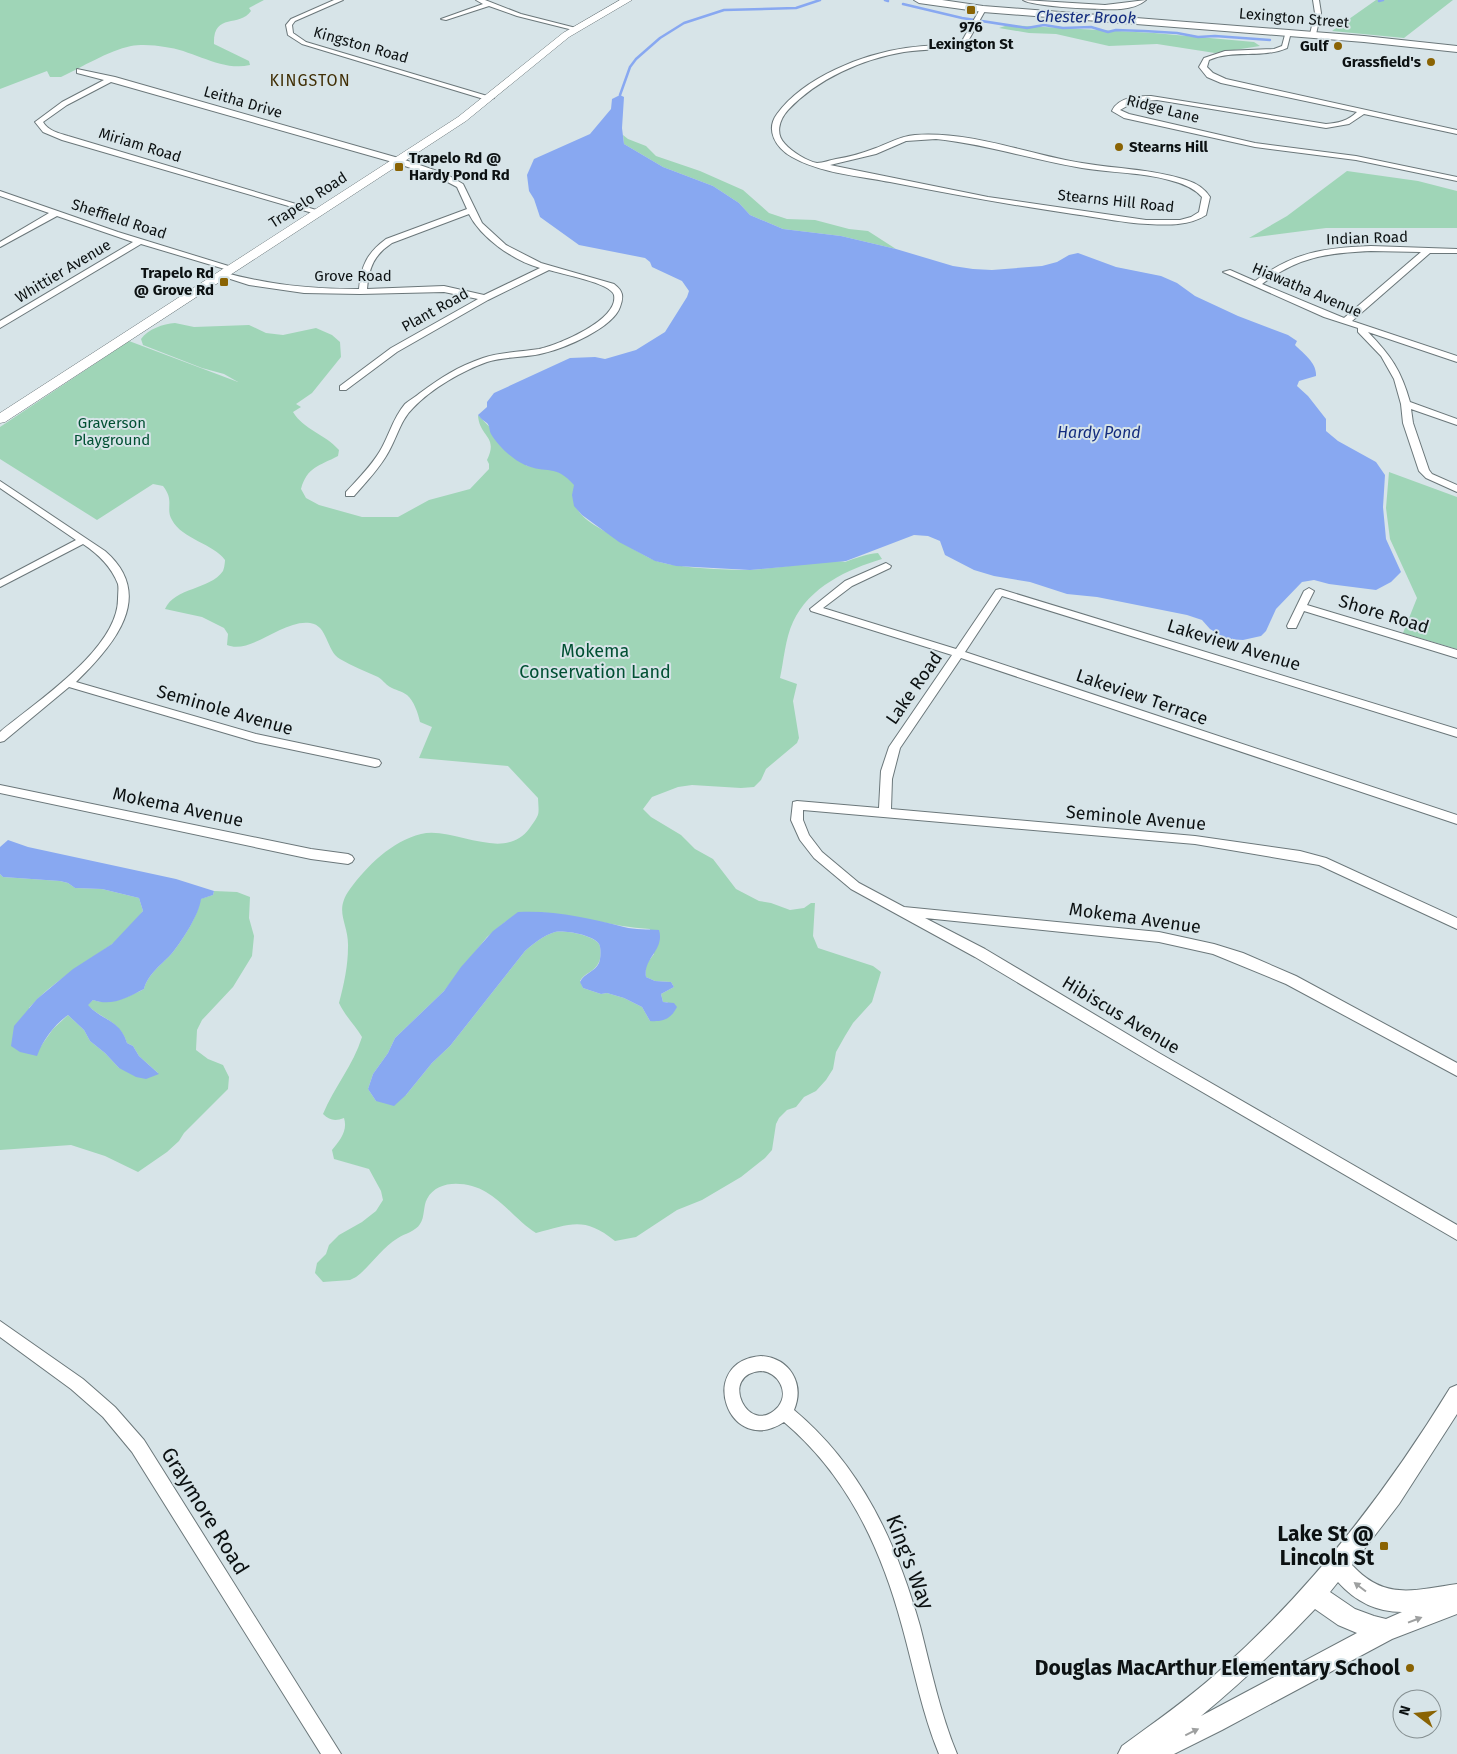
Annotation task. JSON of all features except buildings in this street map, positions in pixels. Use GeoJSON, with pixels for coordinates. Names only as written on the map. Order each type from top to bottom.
{"type":"FeatureCollection","features":[{"type":"Feature","properties":{"kind":"main road","name":"Trapelo Road"},"geometry":{"type":"LineString","coordinates":[[0,419],[462,119],[490,98],[548,48],[577,28],[627,0]]}},
{"type":"Feature","properties":{"kind":"main road","name":"Lexington Street"},"geometry":{"type":"LineString","coordinates":[[919,0],[980,17],[1288,32],[1457,49]]}},
{"type":"Feature","properties":{"kind":"street","name":"Kingston Road"},"geometry":{"type":"LineString","coordinates":[[340,0],[293,20],[289,25],[290,34],[304,43],[490,98]]}},
{"type":"Feature","properties":{"kind":"street"},"geometry":{"type":"LineString","coordinates":[[479,0],[519,15],[577,28]]}},
{"type":"Feature","properties":{"kind":"street"},"geometry":{"type":"LineString","coordinates":[[1026,0],[1116,8],[1135,5],[1143,0]]}},
{"type":"Feature","properties":{"kind":"street"},"geometry":{"type":"LineString","coordinates":[[1313,34],[1318,13],[1316,0]]}},
{"type":"Feature","properties":{"kind":"street"},"geometry":{"type":"LineString","coordinates":[[444,19],[489,4]]}},
{"type":"Feature","properties":{"kind":"street","name":"Stearns Hill Road"},"geometry":{"type":"LineString","coordinates":[[817,165],[868,154],[898,139],[928,136],[997,146],[1084,166],[1180,180],[1202,191],[1206,196],[1203,213],[1194,219],[1164,223],[988,199],[817,165],[803,160],[787,150],[778,141],[774,132],[776,120],[794,101],[822,81],[862,62],[904,50],[955,46],[965,42],[980,17]]}},
{"type":"Feature","properties":{"kind":"street"},"geometry":{"type":"LineString","coordinates":[[1288,32],[1285,46],[1280,50],[1220,53],[1206,59],[1204,68],[1210,75],[1224,81],[1457,132]]}},
{"type":"Feature","properties":{"kind":"street","name":"Leitha Drive"},"geometry":{"type":"LineString","coordinates":[[80,71],[399,161],[451,180],[460,186],[478,224],[503,247],[522,258],[547,268],[611,286],[617,291],[618,298],[614,313],[600,325],[564,344],[542,352],[488,359],[458,371],[409,406],[400,419],[384,452],[350,494]]}},
{"type":"Feature","properties":{"kind":"street","name":"Miriam Road"},"geometry":{"type":"LineString","coordinates":[[112,79],[44,116],[39,122],[41,128],[65,138],[319,212]]}},
{"type":"Feature","properties":{"kind":"street","name":"Ridge Lane"},"geometry":{"type":"LineString","coordinates":[[1362,111],[1353,121],[1336,126],[1303,123],[1214,106],[1152,98],[1130,100],[1117,108],[1116,111],[1127,116],[1239,142],[1356,158],[1457,179]]}},
{"type":"Feature","properties":{"kind":"street","name":"Sheffield Road"},"geometry":{"type":"LineString","coordinates":[[0,193],[227,272]]}},
{"type":"Feature","properties":{"kind":"street"},"geometry":{"type":"LineString","coordinates":[[363,290],[365,266],[369,257],[377,249],[389,241],[472,210]]}},
{"type":"Feature","properties":{"kind":"street"},"geometry":{"type":"LineString","coordinates":[[0,245],[56,213]]}},
{"type":"Feature","properties":{"kind":"street","name":"Whittier Avenue"},"geometry":{"type":"LineString","coordinates":[[0,325],[140,241]]}},
{"type":"Feature","properties":{"kind":"street","name":"Indian Road"},"geometry":{"type":"LineString","coordinates":[[1256,284],[1288,263],[1318,254],[1362,249],[1457,251]]}},
{"type":"Feature","properties":{"kind":"street"},"geometry":{"type":"LineString","coordinates":[[1345,322],[1428,250]]}},
{"type":"Feature","properties":{"kind":"street","name":"Plant Road"},"geometry":{"type":"LineString","coordinates":[[344,388],[394,350],[485,298],[547,268]]}},
{"type":"Feature","properties":{"kind":"street","name":"Grove Road"},"geometry":{"type":"LineString","coordinates":[[227,272],[248,283],[289,290],[444,289],[465,292],[485,298]]}},
{"type":"Feature","properties":{"kind":"street","name":"Hiawatha Avenue"},"geometry":{"type":"LineString","coordinates":[[1227,272],[1357,326],[1379,348],[1394,368],[1406,404],[1408,423],[1421,463],[1429,476],[1457,489]]}},
{"type":"Feature","properties":{"kind":"street"},"geometry":{"type":"LineString","coordinates":[[1357,326],[1453,358],[1457,350]]}},
{"type":"Feature","properties":{"kind":"street"},"geometry":{"type":"LineString","coordinates":[[1406,404],[1457,422]]}},
{"type":"Feature","properties":{"kind":"street"},"geometry":{"type":"LineString","coordinates":[[0,484],[83,540],[109,560],[122,580],[125,597],[120,622],[99,652],[67,683],[0,738]]}},
{"type":"Feature","properties":{"kind":"street"},"geometry":{"type":"LineString","coordinates":[[0,584],[83,540]]}},
{"type":"Feature","properties":{"kind":"street","name":"Lakeview Terrace"},"geometry":{"type":"LineString","coordinates":[[886,566],[851,581],[815,609],[895,632],[1457,820]]}},
{"type":"Feature","properties":{"kind":"street"},"geometry":{"type":"LineString","coordinates":[[1292,626],[1309,591]]}},
{"type":"Feature","properties":{"kind":"street","name":"Lake Road"},"geometry":{"type":"LineString","coordinates":[[884,813],[885,778],[888,762],[895,747],[1000,592]]}},
{"type":"Feature","properties":{"kind":"street","name":"Lakeview Avenue"},"geometry":{"type":"LineString","coordinates":[[1000,592],[1085,619],[1191,649],[1457,733]]}},
{"type":"Feature","properties":{"kind":"street","name":"Shore Road"},"geometry":{"type":"LineString","coordinates":[[1302,607],[1457,654]]}},
{"type":"Feature","properties":{"kind":"street","name":"Seminole Avenue"},"geometry":{"type":"LineString","coordinates":[[67,683],[256,738],[375,764]]}},
{"type":"Feature","properties":{"kind":"street","name":"Mokema Avenue"},"geometry":{"type":"LineString","coordinates":[[0,790],[311,854],[348,859]]}},
{"type":"Feature","properties":{"kind":"street","name":"Seminole Avenue"},"geometry":{"type":"LineString","coordinates":[[797,805],[1195,840],[1300,856],[1322,861],[1457,924]]}},
{"type":"Feature","properties":{"kind":"street","name":"Hibiscus Avenue"},"geometry":{"type":"LineString","coordinates":[[797,805],[797,820],[804,838],[818,856],[855,886],[997,963],[1187,1077],[1457,1233]]}},
{"type":"Feature","properties":{"kind":"street","name":"Mokema Avenue"},"geometry":{"type":"LineString","coordinates":[[899,911],[1159,937],[1214,949],[1238,957],[1291,980],[1457,1070]]}},
{"type":"Feature","properties":{"kind":"street","name":"Graymore Road"},"geometry":{"type":"LineString","coordinates":[[0,1328],[77,1384],[109,1412],[138,1446],[332,1754]]}},
{"type":"Feature","properties":{"kind":"street"},"geometry":{"type":"LineString","coordinates":[[1130,1754],[1158,1735],[1228,1679],[1314,1594],[1378,1513],[1416,1459],[1457,1395]]}},
{"type":"Feature","properties":{"kind":"street","name":"King's Way"},"geometry":{"type":"LineString","coordinates":[[784,1412],[820,1442],[843,1473],[884,1544],[910,1624],[930,1702],[948,1754]]}},
{"type":"Feature","properties":{"kind":"street"},"geometry":{"type":"LineString","coordinates":[[1337,1565],[1359,1588],[1376,1598],[1397,1603],[1457,1595]]}},
{"type":"Feature","properties":{"kind":"street"},"geometry":{"type":"LineString","coordinates":[[1314,1594],[1350,1621],[1386,1630]]}},
{"type":"Feature","properties":{"kind":"street"},"geometry":{"type":"LineString","coordinates":[[1148,1754],[1254,1701],[1386,1630],[1457,1603]]}},
{"type":"Feature","properties":{"kind":"green space"},"geometry":{"type":"Polygon","coordinates":[[[0,0],[264,0],[249,8],[251,11],[246,16],[222,24],[215,34],[214,44],[249,61],[250,65],[229,66],[176,49],[152,45],[135,45],[104,55],[61,77],[50,77],[47,71],[0,89],[0,0]]]}},
{"type":"Feature","properties":{"kind":"green space"},"geometry":{"type":"Polygon","coordinates":[[[1376,0],[1453,0],[1404,38],[1332,31],[1376,0]]]}},
{"type":"Feature","properties":{"kind":"green space"},"geometry":{"type":"Polygon","coordinates":[[[1008,25],[1154,33],[1254,42],[1260,46],[1215,53],[1157,44],[1109,46],[1056,34],[1029,33],[999,28],[1008,25]]]}},
{"type":"Feature","properties":{"kind":"green space"},"geometry":{"type":"Polygon","coordinates":[[[623,135],[646,146],[656,156],[700,171],[743,190],[769,213],[787,219],[815,220],[849,229],[868,231],[896,249],[841,236],[783,229],[750,215],[739,203],[713,186],[663,167],[624,144],[623,135]]]}},
{"type":"Feature","properties":{"kind":"green space"},"geometry":{"type":"Polygon","coordinates":[[[1347,171],[1418,181],[1457,191],[1457,228],[1326,228],[1249,238],[1287,216],[1347,171]]]}},
{"type":"Feature","properties":{"kind":"green space"},"geometry":{"type":"Polygon","coordinates":[[[175,323],[194,327],[249,325],[266,333],[283,335],[316,328],[332,335],[340,342],[341,357],[312,393],[296,404],[301,407],[293,412],[309,428],[339,450],[338,456],[310,472],[301,489],[306,498],[319,505],[362,517],[398,517],[429,500],[470,489],[489,469],[487,460],[491,446],[490,441],[479,422],[478,415],[527,466],[552,469],[567,476],[575,485],[574,494],[577,508],[586,519],[636,551],[662,563],[686,567],[749,570],[845,562],[878,553],[882,559],[843,574],[819,589],[800,610],[793,622],[786,642],[780,678],[797,684],[793,701],[799,738],[797,743],[766,769],[761,780],[754,787],[692,785],[678,787],[652,797],[643,809],[651,817],[681,835],[695,849],[713,859],[736,889],[759,901],[790,910],[804,908],[811,903],[815,903],[813,936],[818,948],[873,966],[881,972],[872,1002],[853,1023],[845,1036],[836,1052],[833,1069],[826,1080],[816,1091],[804,1097],[796,1107],[787,1110],[779,1118],[776,1124],[772,1150],[741,1177],[702,1200],[677,1210],[636,1237],[615,1241],[594,1228],[577,1224],[536,1233],[486,1192],[463,1184],[446,1185],[432,1192],[427,1199],[422,1221],[418,1226],[392,1242],[356,1277],[350,1280],[323,1282],[315,1273],[317,1263],[326,1254],[329,1245],[339,1235],[362,1222],[376,1211],[383,1200],[381,1191],[369,1169],[334,1159],[332,1150],[344,1131],[344,1118],[333,1120],[323,1114],[354,1057],[362,1037],[339,1003],[348,954],[348,939],[342,911],[345,897],[372,863],[390,848],[410,837],[434,833],[492,843],[506,843],[518,839],[529,829],[537,817],[538,798],[508,766],[419,758],[432,727],[420,722],[412,700],[403,692],[390,687],[378,677],[340,659],[335,655],[324,633],[316,625],[300,623],[289,626],[257,641],[236,647],[227,645],[228,634],[224,628],[202,617],[165,609],[176,596],[210,582],[217,577],[223,571],[225,560],[220,554],[190,537],[177,527],[170,516],[167,491],[163,486],[153,484],[97,520],[0,459],[0,427],[129,341],[238,382],[224,374],[202,368],[143,345],[141,339],[148,332],[161,326],[175,323]],[[532,912],[505,922],[487,937],[444,991],[395,1038],[388,1053],[373,1074],[368,1089],[376,1101],[406,1095],[432,1063],[450,1046],[525,951],[551,933],[578,934],[591,938],[599,944],[600,960],[595,968],[580,981],[583,988],[601,994],[607,993],[624,998],[642,1007],[650,1021],[668,1002],[663,1002],[661,994],[674,987],[671,982],[655,981],[646,977],[645,966],[654,954],[650,929],[532,912]]]}},
{"type":"Feature","properties":{"kind":"green space"},"geometry":{"type":"Polygon","coordinates":[[[1389,472],[1457,497],[1457,649],[1403,633],[1417,598],[1390,539],[1386,508],[1389,472]]]}},
{"type":"Feature","properties":{"kind":"green space"},"geometry":{"type":"Polygon","coordinates":[[[0,874],[3,877],[60,881],[68,883],[75,888],[102,889],[139,898],[143,911],[120,937],[58,982],[29,1008],[41,1046],[53,1029],[68,1015],[84,1030],[90,1041],[119,1068],[158,1073],[139,1056],[133,1046],[127,1043],[115,1025],[87,1005],[93,1000],[99,1002],[113,1001],[133,995],[144,989],[152,973],[173,952],[186,934],[197,912],[200,899],[213,895],[214,891],[237,892],[250,897],[249,918],[254,936],[252,956],[233,987],[202,1020],[197,1030],[196,1050],[208,1059],[223,1065],[229,1077],[228,1089],[184,1133],[179,1141],[167,1152],[138,1172],[105,1156],[71,1145],[0,1150],[0,874]]]}},
{"type":"Feature","properties":{"kind":"water","name":"Hardy Pond"},"geometry":{"type":"Polygon","coordinates":[[[620,95],[624,97],[622,128],[624,144],[663,167],[713,186],[739,203],[750,215],[783,229],[841,236],[896,249],[953,266],[973,269],[992,270],[1042,266],[1078,253],[1116,267],[1161,276],[1177,283],[1195,296],[1238,316],[1288,335],[1297,341],[1295,345],[1309,359],[1316,371],[1316,376],[1299,381],[1297,386],[1308,396],[1326,419],[1326,431],[1338,441],[1376,462],[1385,475],[1383,507],[1386,539],[1401,572],[1391,582],[1376,590],[1329,584],[1314,580],[1302,582],[1276,609],[1266,631],[1261,636],[1243,640],[1227,639],[1210,629],[1202,620],[1187,615],[1097,597],[1067,594],[1030,582],[994,576],[974,570],[945,555],[940,541],[928,536],[914,535],[846,561],[750,570],[676,566],[655,561],[619,542],[582,515],[574,506],[572,495],[574,485],[568,478],[556,472],[532,468],[515,459],[497,443],[491,434],[488,424],[478,415],[487,407],[487,402],[494,393],[570,358],[595,357],[605,359],[636,350],[665,332],[687,297],[689,291],[682,281],[652,267],[645,258],[579,245],[540,217],[529,191],[527,175],[534,159],[590,134],[611,109],[612,99],[620,95]]]}},
{"type":"Feature","properties":{"kind":"water"},"geometry":{"type":"Polygon","coordinates":[[[8,840],[28,847],[176,879],[214,891],[213,895],[201,899],[186,934],[173,952],[152,973],[144,989],[113,1002],[93,1000],[88,1005],[120,1029],[127,1043],[133,1046],[139,1056],[159,1074],[146,1079],[136,1077],[119,1068],[90,1041],[84,1030],[68,1015],[50,1033],[42,1044],[37,1056],[20,1052],[11,1046],[14,1026],[37,999],[73,969],[112,944],[143,911],[139,898],[102,889],[75,888],[68,883],[60,881],[3,877],[0,874],[0,847],[8,840]]]}},
{"type":"Feature","properties":{"kind":"water"},"geometry":{"type":"Polygon","coordinates":[[[518,912],[559,913],[628,928],[659,930],[659,943],[648,964],[646,977],[655,981],[671,982],[674,987],[661,994],[663,1002],[674,1003],[677,1007],[675,1011],[666,1019],[650,1021],[642,1007],[624,998],[607,993],[601,994],[583,988],[580,982],[599,963],[599,944],[591,938],[578,934],[565,932],[551,933],[525,951],[450,1046],[432,1063],[406,1095],[394,1106],[376,1101],[368,1089],[373,1074],[388,1053],[395,1038],[444,991],[461,967],[493,931],[518,912]]]}},
{"type":"Feature","properties":{"kind":"waterway","name":"Chester Brook"},"geometry":{"type":"LineString","coordinates":[[620,95],[630,67],[636,59],[660,38],[684,23],[724,10],[796,8],[820,0]]}},
{"type":"Feature","properties":{"kind":"waterway"},"geometry":{"type":"LineString","coordinates":[[1379,1],[1383,0]]}},
{"type":"Feature","properties":{"kind":"waterway","name":"Chester Brook"},"geometry":{"type":"LineString","coordinates":[[903,4],[962,18],[1027,28],[1044,25],[1063,28],[1091,27],[1108,32],[1116,30],[1144,31],[1177,33],[1198,37],[1215,36],[1270,40]]}},
{"type":"Feature","properties":{"kind":"place","name":"976 Lexington St"},"geometry":{"type":"Point","coordinates":[971,10]}},
{"type":"Feature","properties":{"kind":"place","name":"Gulf"},"geometry":{"type":"Point","coordinates":[1338,46]}},
{"type":"Feature","properties":{"kind":"place","name":"Grassfield's"},"geometry":{"type":"Point","coordinates":[1431,62]}},
{"type":"Feature","properties":{"kind":"place","name":"Stearns Hill"},"geometry":{"type":"Point","coordinates":[1119,147]}},
{"type":"Feature","properties":{"kind":"place","name":"Trapelo Rd @ Hardy Pond Rd"},"geometry":{"type":"Point","coordinates":[399,167]}},
{"type":"Feature","properties":{"kind":"place","name":"Trapelo Rd @ Grove Rd"},"geometry":{"type":"Point","coordinates":[224,282]}},
{"type":"Feature","properties":{"kind":"place","name":"Lake St @ Lincoln St"},"geometry":{"type":"Point","coordinates":[1384,1546]}},
{"type":"Feature","properties":{"kind":"place","name":"Douglas MacArthur Elementary School"},"geometry":{"type":"Point","coordinates":[1410,1668]}},
{"type":"Feature","properties":{"kind":"district","name":"KINGSTON"},"geometry":{"type":"Point","coordinates":[310,80]}},
{"type":"Feature","properties":{"kind":"park label","name":"Graverson Playground"},"geometry":{"type":"Point","coordinates":[112,432]}},
{"type":"Feature","properties":{"kind":"park label","name":"Mokema Conservation Land"},"geometry":{"type":"Point","coordinates":[595,661]}}]}
